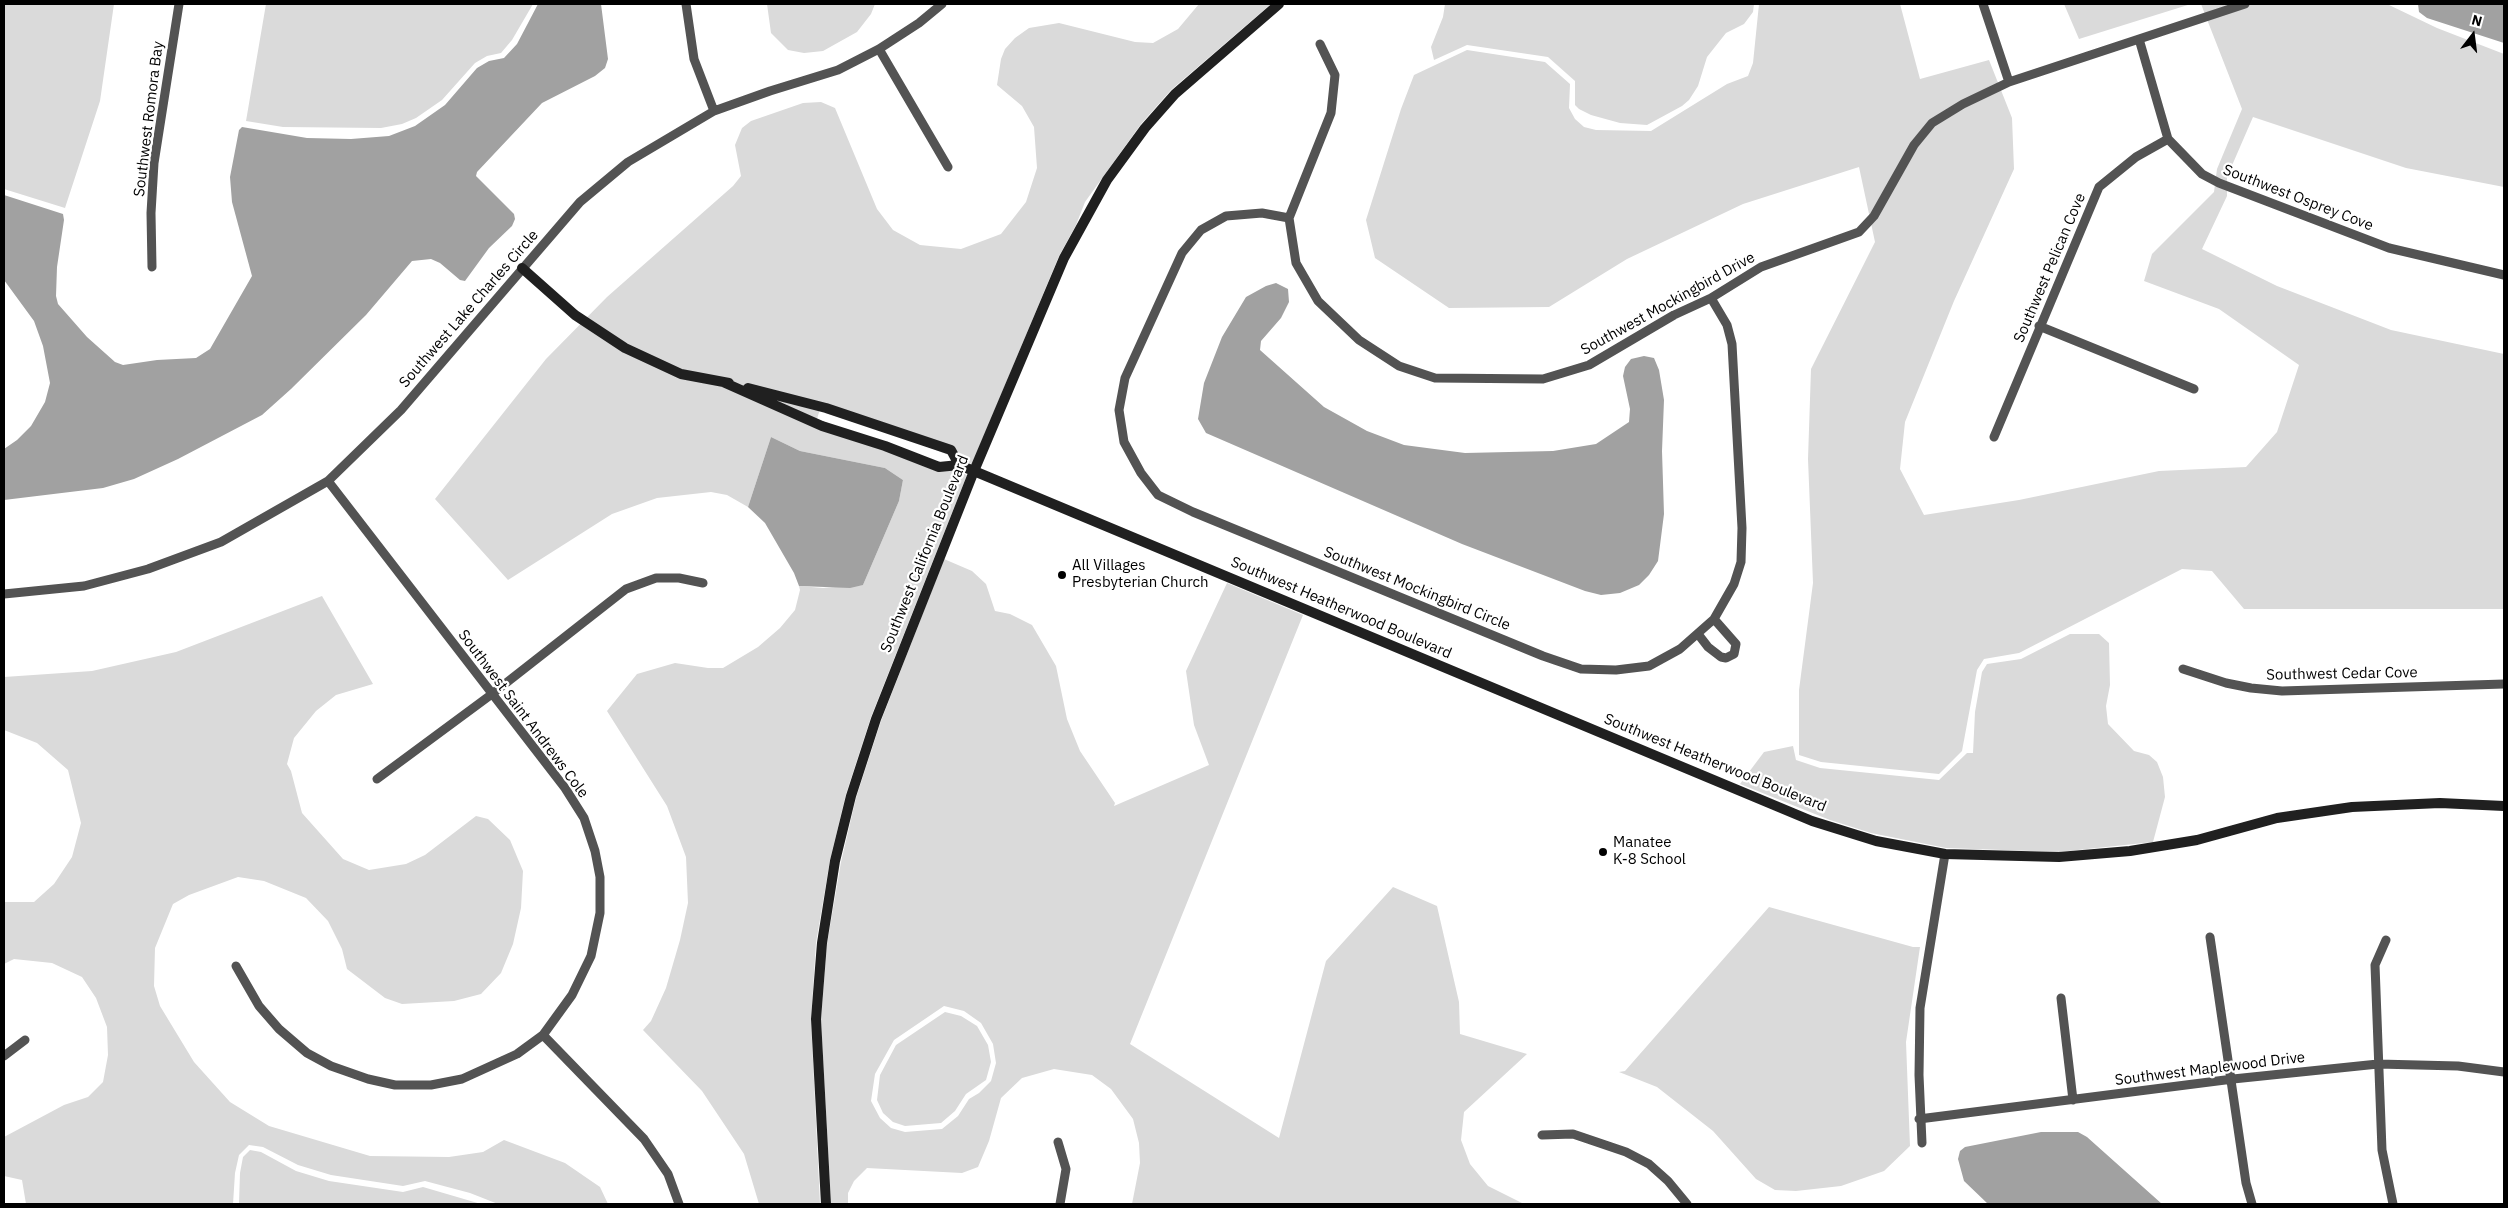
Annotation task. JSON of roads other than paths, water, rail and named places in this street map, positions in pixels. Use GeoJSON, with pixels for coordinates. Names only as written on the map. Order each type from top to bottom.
{"type":"FeatureCollection","features":[{"type":"Feature","properties":{"kind":"street","name":"Southwest Romora Bay"},"geometry":{"type":"LineString","coordinates":[[152,267],[151,213],[154,163],[179,4]]}},
{"type":"Feature","properties":{"kind":"street"},"geometry":{"type":"LineString","coordinates":[[686,4],[694,59],[714,112]]}},
{"type":"Feature","properties":{"kind":"street","name":"Southwest Lake Charles Circle"},"geometry":{"type":"LineString","coordinates":[[4,594],[84,586],[148,569],[221,542],[328,481],[401,410],[580,202],[628,162],[682,128],[714,112],[770,90],[838,70],[879,49],[919,23],[942,4]]}},
{"type":"Feature","properties":{"kind":"street","name":"Southwest California Boulevard"},"geometry":{"type":"LineString","coordinates":[[826,1204],[816,1019],[822,943],[836,861],[851,796],[876,719],[974,471],[1064,258],[1107,180],[1145,128],[1175,94],[1279,4]]}},
{"type":"Feature","properties":{"kind":"street"},"geometry":{"type":"LineString","coordinates":[[1983,4],[2009,82]]}},
{"type":"Feature","properties":{"kind":"street","name":"Southwest Mockingbird Drive"},"geometry":{"type":"LineString","coordinates":[[1320,44],[1335,75],[1330,112],[1289,218],[1296,263],[1318,301],[1360,340],[1398,366],[1435,378],[1543,379],[1589,365],[1674,315],[1711,298],[1761,267],[1859,232],[1874,216],[1914,145],[1932,124],[1963,104],[2009,82],[2245,4]]}},
{"type":"Feature","properties":{"kind":"street","name":"Southwest Osprey Cove"},"geometry":{"type":"LineString","coordinates":[[2139,39],[2168,140],[2202,174],[2218,184],[2389,248],[2504,275]]}},
{"type":"Feature","properties":{"kind":"street"},"geometry":{"type":"LineString","coordinates":[[879,49],[948,167]]}},
{"type":"Feature","properties":{"kind":"street","name":"Southwest Pelican Cove"},"geometry":{"type":"LineString","coordinates":[[1994,437],[2039,326],[2100,186],[2136,157],[2168,140]]}},
{"type":"Feature","properties":{"kind":"street","name":"Southwest Mockingbird Circle"},"geometry":{"type":"LineString","coordinates":[[1289,218],[1262,213],[1226,216],[1201,230],[1182,253],[1125,378],[1119,410],[1124,442],[1141,473],[1158,495],[1193,512],[1543,656],[1581,669],[1616,670],[1649,666],[1680,649],[1714,619],[1734,584],[1741,562],[1742,528],[1732,344],[1727,325],[1711,298]]}},
{"type":"Feature","properties":{"kind":"street","name":"Southwest Heatherwood Boulevard"},"geometry":{"type":"LineString","coordinates":[[522,268],[575,316],[625,348],[681,374],[723,382],[843,413],[951,450],[959,465]]}},
{"type":"Feature","properties":{"kind":"street"},"geometry":{"type":"LineString","coordinates":[[2039,326],[2194,389]]}},
{"type":"Feature","properties":{"kind":"street","name":"Southwest Heatherwood Boulevard"},"geometry":{"type":"LineString","coordinates":[[723,382],[822,426],[939,466],[959,465],[1812,821],[1876,841],[1944,854],[2068,857],[2130,851],[2197,840],[2277,818],[2352,807],[2440,803],[2504,806]]}},
{"type":"Feature","properties":{"kind":"street"},"geometry":{"type":"LineString","coordinates":[[838,431],[843,413]]}},
{"type":"Feature","properties":{"kind":"street","name":"Southwest Saint Andrews Cole"},"geometry":{"type":"LineString","coordinates":[[236,966],[259,1006],[279,1029],[307,1052],[331,1066],[368,1080],[395,1084],[431,1085],[462,1079],[517,1054],[543,1035],[572,995],[591,956],[600,912],[600,877],[595,851],[584,818],[565,788],[328,481]]}},
{"type":"Feature","properties":{"kind":"street"},"geometry":{"type":"LineString","coordinates":[[377,778],[492,694],[636,584],[666,578],[703,583]]}},
{"type":"Feature","properties":{"kind":"street"},"geometry":{"type":"LineString","coordinates":[[1698,634],[1708,647],[1721,657],[1726,658],[1734,654],[1736,644],[1714,619]]}},
{"type":"Feature","properties":{"kind":"street","name":"Southwest Cedar Cove"},"geometry":{"type":"LineString","coordinates":[[2184,670],[2226,683],[2282,691],[2504,684]]}},
{"type":"Feature","properties":{"kind":"street"},"geometry":{"type":"LineString","coordinates":[[1922,1143],[1919,1119],[1920,1008],[1944,854]]}},
{"type":"Feature","properties":{"kind":"street"},"geometry":{"type":"LineString","coordinates":[[2210,937],[2233,1079],[2246,1183],[2252,1204]]}},
{"type":"Feature","properties":{"kind":"street"},"geometry":{"type":"LineString","coordinates":[[2386,940],[2375,965],[2382,1150],[2393,1204]]}},
{"type":"Feature","properties":{"kind":"street"},"geometry":{"type":"LineString","coordinates":[[2060,998],[2073,1100]]}},
{"type":"Feature","properties":{"kind":"street"},"geometry":{"type":"LineString","coordinates":[[543,1035],[644,1139],[668,1174],[679,1204]]}},
{"type":"Feature","properties":{"kind":"street"},"geometry":{"type":"LineString","coordinates":[[4,1056],[25,1040]]}},
{"type":"Feature","properties":{"kind":"street","name":"Southwest Maplewood Drive"},"geometry":{"type":"LineString","coordinates":[[1919,1119],[2233,1079],[2378,1064],[2458,1066],[2504,1072]]}},
{"type":"Feature","properties":{"kind":"street"},"geometry":{"type":"LineString","coordinates":[[1542,1135],[1572,1134],[1626,1152],[1649,1164],[1662,1175],[1687,1204]]}},
{"type":"Feature","properties":{"kind":"street"},"geometry":{"type":"LineString","coordinates":[[1058,1142],[1066,1169],[1060,1204]]}},
{"type":"Feature","properties":{"kind":"place","name":"All Villages Presbyterian Church"},"geometry":{"type":"Point","coordinates":[1062,575]}},
{"type":"Feature","properties":{"kind":"place","name":"Manatee K-8 School"},"geometry":{"type":"Point","coordinates":[1603,852]}}]}
